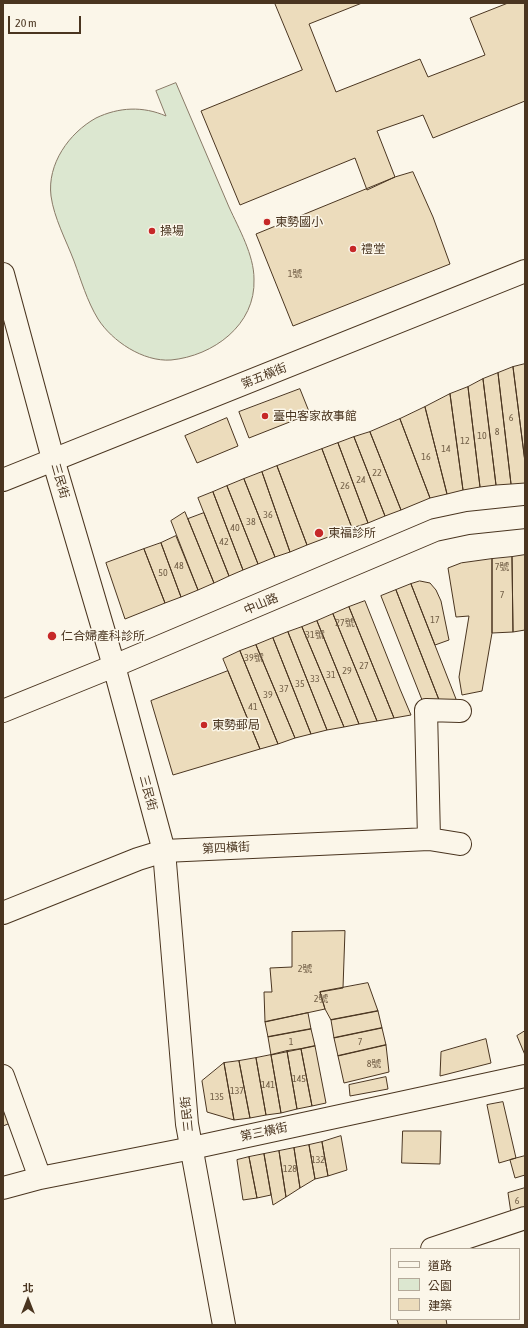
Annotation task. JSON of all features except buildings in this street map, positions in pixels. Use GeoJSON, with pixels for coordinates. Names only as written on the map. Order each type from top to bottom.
{"type":"FeatureCollection","features":[{"type":"Feature","properties":{"kind":"street","name":"第五橫街"},"geometry":{"type":"LineString","coordinates":[[3,480],[525,271]]}},
{"type":"Feature","properties":{"kind":"street","name":"三民街"},"geometry":{"type":"LineString","coordinates":[[3,274],[53,459],[114,666],[164,851],[187,1124],[224,1325]]}},
{"type":"Feature","properties":{"kind":"street","name":"中山路"},"geometry":{"type":"LineString","coordinates":[[3,711],[114,666],[435,530],[468,523],[525,517]]}},
{"type":"Feature","properties":{"kind":"street"},"geometry":{"type":"LineString","coordinates":[[429,839],[426,710],[460,711]]}},
{"type":"Feature","properties":{"kind":"street","name":"第四橫街"},"geometry":{"type":"LineString","coordinates":[[3,913],[138,859],[164,851],[429,839],[460,844]]}},
{"type":"Feature","properties":{"kind":"street"},"geometry":{"type":"LineString","coordinates":[[3,1076],[40,1178]]}},
{"type":"Feature","properties":{"kind":"street","name":"第三橫街"},"geometry":{"type":"LineString","coordinates":[[3,1188],[40,1178],[192,1148],[525,1076]]}},
{"type":"Feature","properties":{"kind":"street"},"geometry":{"type":"LineString","coordinates":[[435,1248],[525,1218]]}},
{"type":"Feature","properties":{"kind":"green space"},"geometry":{"type":"Polygon","coordinates":[[[176,83],[222,192],[249,251],[254,279],[253,296],[248,310],[240,324],[229,335],[216,345],[202,352],[187,357],[171,360],[160,360],[139,354],[129,348],[111,335],[98,319],[87,298],[74,261],[57,221],[51,196],[51,184],[56,161],[69,141],[86,124],[105,114],[131,109],[140,109],[166,116],[156,91],[176,83]]]}},
{"type":"Feature","properties":{"kind":"place","name":"東勢國小"},"geometry":{"type":"Point","coordinates":[267,222]}},
{"type":"Feature","properties":{"kind":"place","name":"操場"},"geometry":{"type":"Point","coordinates":[152,231]}},
{"type":"Feature","properties":{"kind":"place","name":"禮堂"},"geometry":{"type":"Point","coordinates":[353,249]}},
{"type":"Feature","properties":{"kind":"place","name":"臺中客家故事館"},"geometry":{"type":"Point","coordinates":[265,416]}},
{"type":"Feature","properties":{"kind":"place","name":"東福診所"},"geometry":{"type":"Point","coordinates":[319,533]}},
{"type":"Feature","properties":{"kind":"place","name":"仁合婦產科診所"},"geometry":{"type":"Point","coordinates":[52,636]}},
{"type":"Feature","properties":{"kind":"place","name":"東勢郵局"},"geometry":{"type":"Point","coordinates":[204,725]}}]}
